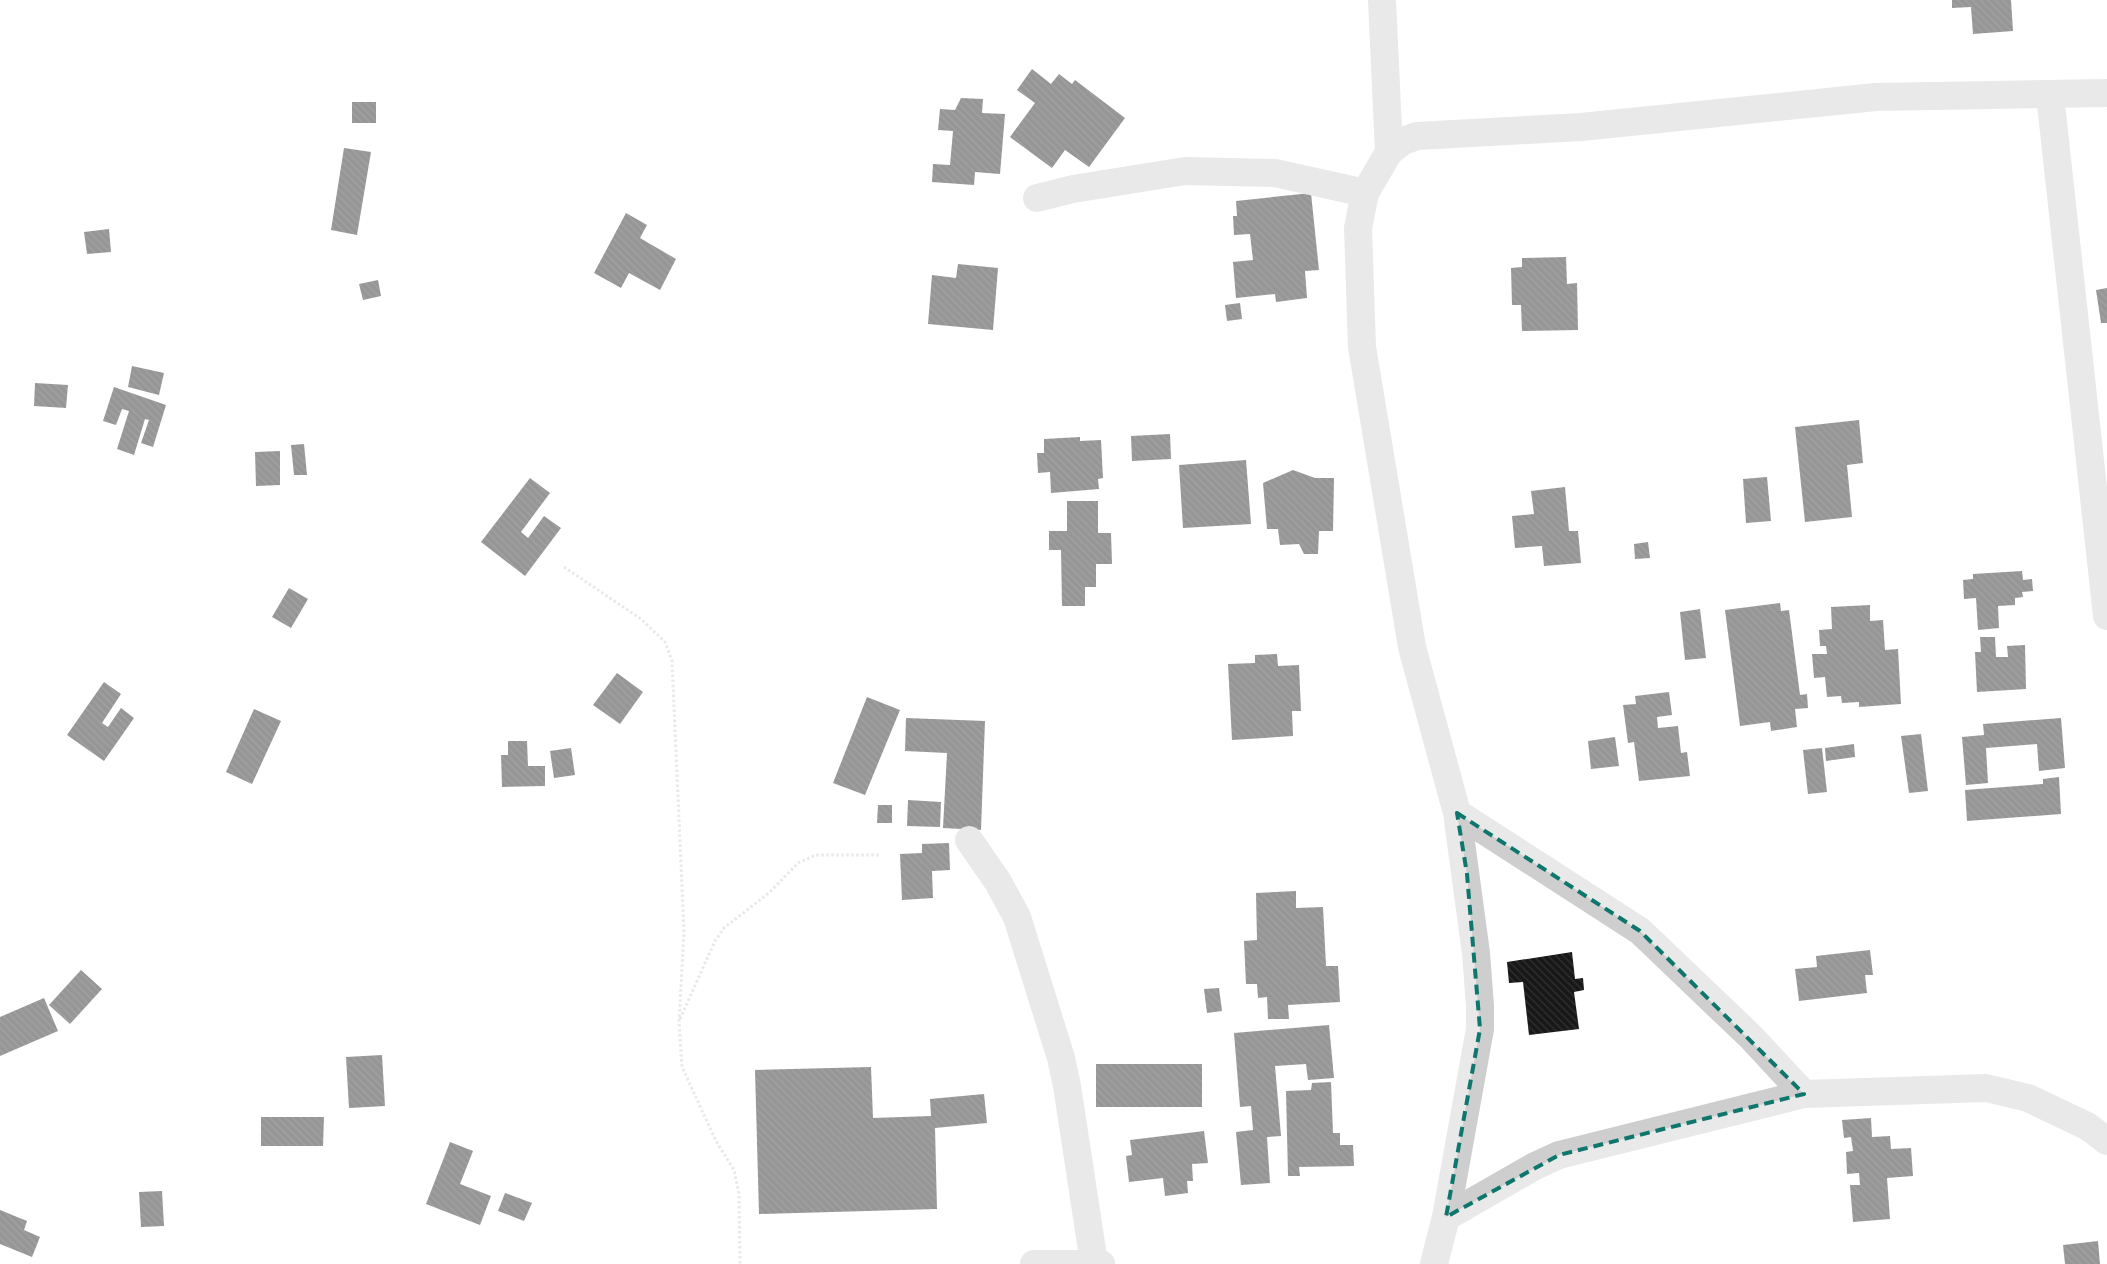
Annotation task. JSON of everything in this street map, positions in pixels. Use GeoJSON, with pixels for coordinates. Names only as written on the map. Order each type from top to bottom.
{"type":"FeatureCollection","features":[{"type":"Feature","properties":{"kind":"street"},"geometry":{"type":"LineString","coordinates":[[1382,0],[1389,152]]}},
{"type":"Feature","properties":{"kind":"street"},"geometry":{"type":"LineString","coordinates":[[1434,1264],[1446,1217],[1480,1029],[1480,1006],[1476,953],[1457,813],[1412,647],[1362,347],[1358,228],[1365,193],[1389,152],[1403,141],[1417,136],[1581,127],[1876,97],[2107,93]]}},
{"type":"Feature","properties":{"kind":"street"},"geometry":{"type":"LineString","coordinates":[[2050,95],[2107,616]]}},
{"type":"Feature","properties":{"kind":"street"},"geometry":{"type":"LineString","coordinates":[[1037,198],[1073,189],[1185,172],[1275,173],[1365,193]]}},
{"type":"Feature","properties":{"kind":"street"},"geometry":{"type":"LineString","coordinates":[[1457,813],[1640,931],[1751,1037],[1804,1094]]}},
{"type":"Feature","properties":{"kind":"street"},"geometry":{"type":"LineString","coordinates":[[968,840],[998,882],[1017,917],[1061,1058],[1098,1264],[1034,1264]]}},
{"type":"Feature","properties":{"kind":"street"},"geometry":{"type":"LineString","coordinates":[[1446,1217],[1534,1166],[1559,1156],[1804,1094],[1986,1088],[2028,1098],[2087,1126],[2107,1141]]}},
{"type":"Feature","properties":{"kind":"path"},"geometry":{"type":"LineString","coordinates":[[564,567],[641,619],[665,642],[672,661],[684,932],[679,1022],[682,1068],[716,1141],[734,1170],[739,1194],[740,1264]]}},
{"type":"Feature","properties":{"kind":"path"},"geometry":{"type":"LineString","coordinates":[[679,1022],[714,941],[724,928],[770,892],[798,863],[816,855],[880,855]]}},
{"type":"Feature","properties":{"kind":"highlighted area"},"geometry":{"type":"Polygon","coordinates":[[[1457,813],[1640,931],[1804,1094],[1559,1155],[1446,1217],[1480,1029],[1467,874],[1457,813]]]}},
{"type":"Feature","properties":{"kind":"building"},"geometry":{"type":"Polygon","coordinates":[[[1952,0],[2011,0],[2013,31],[1973,34],[1971,7],[1952,8],[1952,0]]]}},
{"type":"Feature","properties":{"kind":"building"},"geometry":{"type":"Polygon","coordinates":[[[1032,69],[1051,84],[1059,74],[1072,84],[1075,80],[1125,118],[1089,167],[1065,150],[1052,168],[1010,137],[1035,103],[1017,90],[1032,69]]]}},
{"type":"Feature","properties":{"kind":"building"},"geometry":{"type":"Polygon","coordinates":[[[961,98],[983,99],[982,113],[1005,114],[1000,174],[975,172],[974,185],[932,182],[933,164],[950,165],[953,131],[938,130],[940,109],[955,110],[961,98]]]}},
{"type":"Feature","properties":{"kind":"building"},"geometry":{"type":"Polygon","coordinates":[[[352,102],[376,102],[376,123],[352,123],[352,102]]]}},
{"type":"Feature","properties":{"kind":"building"},"geometry":{"type":"Polygon","coordinates":[[[344,148],[371,152],[357,235],[331,230],[344,148]]]}},
{"type":"Feature","properties":{"kind":"building"},"geometry":{"type":"Polygon","coordinates":[[[1311,193],[1319,270],[1305,271],[1307,298],[1276,302],[1275,294],[1236,298],[1233,262],[1253,260],[1250,234],[1234,235],[1233,216],[1237,216],[1236,201],[1311,193]]]}},
{"type":"Feature","properties":{"kind":"building"},"geometry":{"type":"Polygon","coordinates":[[[626,213],[647,225],[640,238],[676,259],[660,290],[629,273],[621,288],[594,273],[626,213]]]}},
{"type":"Feature","properties":{"kind":"building"},"geometry":{"type":"Polygon","coordinates":[[[109,229],[111,252],[87,254],[84,232],[109,229]]]}},
{"type":"Feature","properties":{"kind":"building"},"geometry":{"type":"Polygon","coordinates":[[[1566,257],[1567,284],[1577,283],[1578,330],[1522,331],[1521,305],[1512,305],[1511,268],[1522,267],[1522,258],[1566,257]]]}},
{"type":"Feature","properties":{"kind":"building"},"geometry":{"type":"Polygon","coordinates":[[[958,264],[998,268],[993,330],[928,324],[932,275],[956,278],[958,264]]]}},
{"type":"Feature","properties":{"kind":"building"},"geometry":{"type":"Polygon","coordinates":[[[378,280],[381,296],[363,300],[359,284],[378,280]]]}},
{"type":"Feature","properties":{"kind":"building"},"geometry":{"type":"Polygon","coordinates":[[[2107,288],[2107,323],[2101,323],[2096,290],[2107,288]]]}},
{"type":"Feature","properties":{"kind":"building"},"geometry":{"type":"Polygon","coordinates":[[[1240,303],[1242,319],[1227,321],[1225,305],[1240,303]]]}},
{"type":"Feature","properties":{"kind":"building"},"geometry":{"type":"Polygon","coordinates":[[[132,366],[164,373],[159,395],[128,387],[132,366]]]}},
{"type":"Feature","properties":{"kind":"building"},"geometry":{"type":"Polygon","coordinates":[[[35,383],[68,385],[66,408],[34,406],[35,383]]]}},
{"type":"Feature","properties":{"kind":"building"},"geometry":{"type":"Polygon","coordinates":[[[114,387],[166,405],[153,447],[141,443],[149,420],[145,419],[134,455],[117,449],[129,411],[122,409],[116,425],[103,421],[114,387]]]}},
{"type":"Feature","properties":{"kind":"building"},"geometry":{"type":"Polygon","coordinates":[[[1859,420],[1863,463],[1847,465],[1852,517],[1805,522],[1795,427],[1859,420]]]}},
{"type":"Feature","properties":{"kind":"building"},"geometry":{"type":"Polygon","coordinates":[[[1170,434],[1171,459],[1132,461],[1131,436],[1170,434]]]}},
{"type":"Feature","properties":{"kind":"building"},"geometry":{"type":"Polygon","coordinates":[[[1080,437],[1080,441],[1101,440],[1103,478],[1098,479],[1099,489],[1051,493],[1050,472],[1038,473],[1037,453],[1044,453],[1044,439],[1080,437]]]}},
{"type":"Feature","properties":{"kind":"building"},"geometry":{"type":"Polygon","coordinates":[[[304,444],[307,475],[294,475],[291,445],[304,444]]]}},
{"type":"Feature","properties":{"kind":"building"},"geometry":{"type":"Polygon","coordinates":[[[280,451],[280,485],[256,486],[255,452],[280,451]]]}},
{"type":"Feature","properties":{"kind":"building"},"geometry":{"type":"Polygon","coordinates":[[[1246,460],[1251,524],[1183,528],[1179,465],[1246,460]]]}},
{"type":"Feature","properties":{"kind":"building"},"geometry":{"type":"Polygon","coordinates":[[[1293,470],[1315,478],[1334,478],[1333,531],[1319,531],[1318,554],[1304,554],[1299,544],[1280,545],[1278,529],[1267,529],[1263,483],[1293,470]]]}},
{"type":"Feature","properties":{"kind":"building"},"geometry":{"type":"Polygon","coordinates":[[[1767,477],[1771,521],[1746,523],[1743,479],[1767,477]]]}},
{"type":"Feature","properties":{"kind":"building"},"geometry":{"type":"Polygon","coordinates":[[[530,478],[550,493],[521,532],[528,538],[544,516],[561,528],[525,576],[481,542],[530,478]]]}},
{"type":"Feature","properties":{"kind":"building"},"geometry":{"type":"Polygon","coordinates":[[[1565,487],[1569,531],[1578,531],[1581,563],[1544,566],[1542,546],[1515,548],[1512,516],[1534,514],[1531,491],[1565,487]]]}},
{"type":"Feature","properties":{"kind":"building"},"geometry":{"type":"Polygon","coordinates":[[[1067,501],[1098,501],[1098,533],[1111,533],[1112,564],[1096,564],[1096,587],[1085,587],[1085,606],[1062,606],[1061,550],[1049,550],[1049,531],[1067,531],[1067,501]]]}},
{"type":"Feature","properties":{"kind":"building"},"geometry":{"type":"Polygon","coordinates":[[[1648,542],[1650,558],[1635,559],[1634,544],[1648,542]]]}},
{"type":"Feature","properties":{"kind":"building"},"geometry":{"type":"Polygon","coordinates":[[[2022,571],[2023,580],[2032,579],[2033,591],[2022,592],[2023,597],[2015,598],[2015,605],[1998,606],[1999,628],[1978,630],[1976,598],[1964,599],[1963,580],[1973,579],[1973,574],[2022,571]]]}},
{"type":"Feature","properties":{"kind":"building"},"geometry":{"type":"Polygon","coordinates":[[[289,588],[308,599],[291,628],[272,617],[289,588]]]}},
{"type":"Feature","properties":{"kind":"building"},"geometry":{"type":"Polygon","coordinates":[[[1780,603],[1781,611],[1789,610],[1800,695],[1807,694],[1808,708],[1795,709],[1797,727],[1771,731],[1770,722],[1740,726],[1725,610],[1780,603]]]}},
{"type":"Feature","properties":{"kind":"building"},"geometry":{"type":"Polygon","coordinates":[[[1870,605],[1870,621],[1883,620],[1885,650],[1898,649],[1901,704],[1859,707],[1859,702],[1842,703],[1841,696],[1827,697],[1825,677],[1814,678],[1812,654],[1827,654],[1826,646],[1820,646],[1819,630],[1832,629],[1831,607],[1870,605]]]}},
{"type":"Feature","properties":{"kind":"building"},"geometry":{"type":"Polygon","coordinates":[[[1700,609],[1706,658],[1685,660],[1680,612],[1700,609]]]}},
{"type":"Feature","properties":{"kind":"building"},"geometry":{"type":"Polygon","coordinates":[[[1980,637],[1995,637],[1996,657],[2008,657],[2007,646],[2025,645],[2026,689],[1977,692],[1975,652],[1981,652],[1980,637]]]}},
{"type":"Feature","properties":{"kind":"building"},"geometry":{"type":"Polygon","coordinates":[[[1277,654],[1278,666],[1299,665],[1301,711],[1292,711],[1293,736],[1232,740],[1228,664],[1255,663],[1255,655],[1277,654]]]}},
{"type":"Feature","properties":{"kind":"building"},"geometry":{"type":"Polygon","coordinates":[[[617,673],[643,692],[620,724],[593,705],[617,673]]]}},
{"type":"Feature","properties":{"kind":"building"},"geometry":{"type":"Polygon","coordinates":[[[104,682],[121,694],[102,723],[108,727],[121,708],[134,718],[104,761],[67,735],[104,682]]]}},
{"type":"Feature","properties":{"kind":"building"},"geometry":{"type":"Polygon","coordinates":[[[1669,692],[1672,715],[1657,717],[1658,728],[1678,726],[1681,753],[1687,752],[1690,776],[1639,781],[1634,742],[1628,743],[1623,705],[1636,704],[1635,696],[1669,692]]]}},
{"type":"Feature","properties":{"kind":"building"},"geometry":{"type":"Polygon","coordinates":[[[867,697],[900,710],[865,795],[833,783],[867,697]]]}},
{"type":"Feature","properties":{"kind":"building"},"geometry":{"type":"Polygon","coordinates":[[[254,709],[281,721],[252,784],[226,772],[254,709]]]}},
{"type":"Feature","properties":{"kind":"building"},"geometry":{"type":"Polygon","coordinates":[[[906,718],[985,721],[981,830],[943,828],[947,753],[905,751],[906,718]]]}},
{"type":"Feature","properties":{"kind":"building"},"geometry":{"type":"Polygon","coordinates":[[[2061,718],[2065,768],[2039,771],[2037,744],[1986,748],[1988,783],[1966,785],[1962,737],[1984,735],[1983,724],[2061,718]]]}},
{"type":"Feature","properties":{"kind":"building"},"geometry":{"type":"Polygon","coordinates":[[[1921,734],[1928,791],[1909,793],[1901,736],[1921,734]]]}},
{"type":"Feature","properties":{"kind":"building"},"geometry":{"type":"Polygon","coordinates":[[[1615,737],[1619,766],[1591,769],[1588,741],[1615,737]]]}},
{"type":"Feature","properties":{"kind":"building"},"geometry":{"type":"Polygon","coordinates":[[[508,741],[527,741],[528,766],[545,766],[545,786],[502,787],[501,755],[508,755],[508,741]]]}},
{"type":"Feature","properties":{"kind":"building"},"geometry":{"type":"Polygon","coordinates":[[[1854,744],[1855,757],[1826,761],[1825,748],[1854,744]]]}},
{"type":"Feature","properties":{"kind":"building"},"geometry":{"type":"Polygon","coordinates":[[[571,748],[575,775],[554,778],[550,751],[571,748]]]}},
{"type":"Feature","properties":{"kind":"building"},"geometry":{"type":"Polygon","coordinates":[[[1822,748],[1827,792],[1808,794],[1803,750],[1822,748]]]}},
{"type":"Feature","properties":{"kind":"building"},"geometry":{"type":"Polygon","coordinates":[[[2059,777],[2061,814],[1967,821],[1965,790],[2043,784],[2043,779],[2059,777]]]}},
{"type":"Feature","properties":{"kind":"building"},"geometry":{"type":"Polygon","coordinates":[[[908,800],[941,802],[940,827],[907,826],[908,800]]]}},
{"type":"Feature","properties":{"kind":"building"},"geometry":{"type":"Polygon","coordinates":[[[878,805],[892,805],[892,823],[877,823],[878,805]]]}},
{"type":"Feature","properties":{"kind":"building"},"geometry":{"type":"Polygon","coordinates":[[[949,843],[950,870],[932,871],[933,898],[902,900],[900,854],[922,853],[922,844],[949,843]]]}},
{"type":"Feature","properties":{"kind":"building"},"geometry":{"type":"Polygon","coordinates":[[[1296,891],[1296,908],[1323,907],[1326,966],[1338,966],[1340,1002],[1288,1005],[1289,1019],[1268,1019],[1267,997],[1258,998],[1257,984],[1246,984],[1244,941],[1257,940],[1256,893],[1296,891]]]}},
{"type":"Feature","properties":{"kind":"building"},"geometry":{"type":"Polygon","coordinates":[[[1870,950],[1873,975],[1865,975],[1867,993],[1799,1001],[1795,969],[1817,967],[1816,956],[1870,950]]]}},
{"type":"Feature","properties":{"kind":"building"},"geometry":{"type":"Polygon","coordinates":[[[1572,952],[1575,979],[1583,978],[1584,990],[1574,992],[1579,1029],[1529,1035],[1523,982],[1509,983],[1507,962],[1572,952]]]}},
{"type":"Feature","properties":{"kind":"building"},"geometry":{"type":"Polygon","coordinates":[[[81,970],[102,989],[70,1024],[49,1005],[81,970]]]}},
{"type":"Feature","properties":{"kind":"building"},"geometry":{"type":"Polygon","coordinates":[[[1219,988],[1222,1011],[1207,1013],[1204,989],[1219,988]]]}},
{"type":"Feature","properties":{"kind":"building"},"geometry":{"type":"Polygon","coordinates":[[[44,998],[58,1031],[0,1056],[0,1017],[44,998]]]}},
{"type":"Feature","properties":{"kind":"building"},"geometry":{"type":"Polygon","coordinates":[[[1329,1025],[1334,1078],[1308,1080],[1306,1064],[1275,1066],[1281,1136],[1267,1137],[1270,1183],[1241,1185],[1236,1132],[1253,1130],[1251,1106],[1240,1107],[1234,1033],[1329,1025]]]}},
{"type":"Feature","properties":{"kind":"building"},"geometry":{"type":"Polygon","coordinates":[[[382,1055],[385,1106],[349,1108],[346,1057],[382,1055]]]}},
{"type":"Feature","properties":{"kind":"building"},"geometry":{"type":"Polygon","coordinates":[[[1096,1064],[1202,1064],[1202,1107],[1096,1107],[1096,1064]]]}},
{"type":"Feature","properties":{"kind":"building"},"geometry":{"type":"Polygon","coordinates":[[[871,1067],[873,1118],[931,1116],[930,1099],[984,1094],[987,1123],[935,1128],[937,1209],[759,1214],[755,1070],[871,1067]]]}},
{"type":"Feature","properties":{"kind":"building"},"geometry":{"type":"Polygon","coordinates":[[[1331,1082],[1333,1133],[1340,1133],[1340,1145],[1353,1145],[1354,1166],[1299,1167],[1300,1176],[1288,1176],[1286,1091],[1311,1090],[1312,1083],[1331,1082]]]}},
{"type":"Feature","properties":{"kind":"building"},"geometry":{"type":"Polygon","coordinates":[[[261,1117],[324,1117],[323,1146],[261,1146],[261,1117]]]}},
{"type":"Feature","properties":{"kind":"building"},"geometry":{"type":"Polygon","coordinates":[[[1871,1118],[1872,1137],[1890,1136],[1891,1149],[1911,1148],[1913,1176],[1887,1178],[1890,1219],[1853,1222],[1850,1185],[1860,1185],[1859,1173],[1847,1174],[1846,1152],[1853,1151],[1851,1137],[1844,1138],[1842,1120],[1871,1118]]]}},
{"type":"Feature","properties":{"kind":"building"},"geometry":{"type":"Polygon","coordinates":[[[1204,1131],[1208,1163],[1192,1164],[1193,1181],[1187,1181],[1188,1193],[1165,1196],[1163,1178],[1129,1182],[1126,1156],[1132,1155],[1130,1140],[1204,1131]]]}},
{"type":"Feature","properties":{"kind":"building"},"geometry":{"type":"Polygon","coordinates":[[[450,1142],[473,1151],[460,1184],[491,1196],[480,1225],[426,1204],[450,1142]]]}},
{"type":"Feature","properties":{"kind":"building"},"geometry":{"type":"Polygon","coordinates":[[[162,1191],[164,1226],[141,1227],[139,1192],[162,1191]]]}},
{"type":"Feature","properties":{"kind":"building"},"geometry":{"type":"Polygon","coordinates":[[[505,1193],[532,1203],[524,1221],[498,1211],[505,1193]]]}},
{"type":"Feature","properties":{"kind":"building"},"geometry":{"type":"Polygon","coordinates":[[[0,1210],[27,1221],[24,1230],[40,1237],[32,1257],[0,1244],[0,1210]]]}},
{"type":"Feature","properties":{"kind":"building"},"geometry":{"type":"Polygon","coordinates":[[[2098,1241],[2100,1264],[2065,1264],[2063,1245],[2098,1241]]]}}]}
